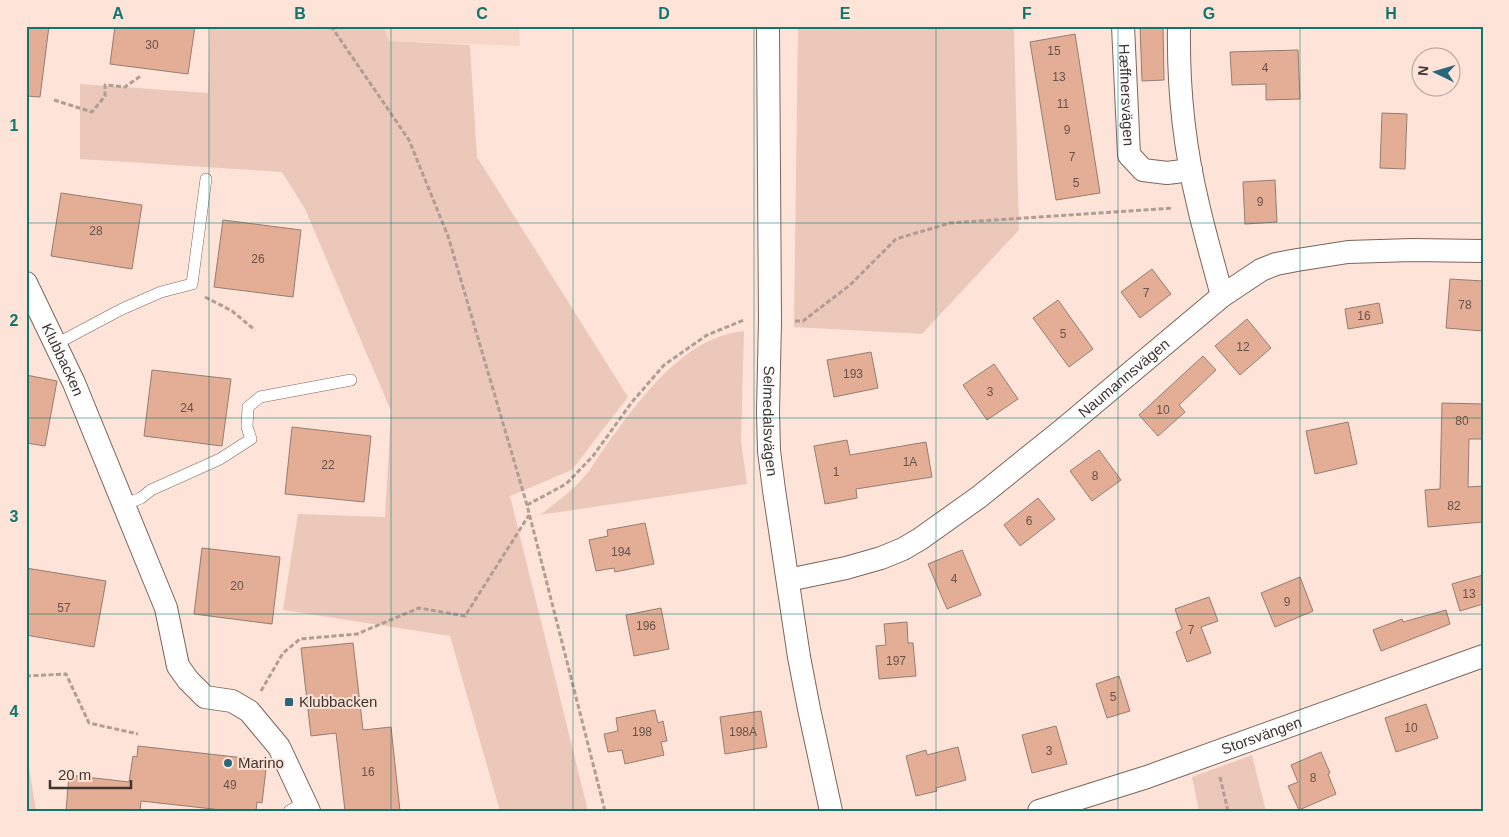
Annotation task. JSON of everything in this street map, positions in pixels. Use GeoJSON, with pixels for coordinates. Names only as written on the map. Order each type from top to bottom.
{"type":"FeatureCollection","features":[{"type":"Feature","properties":{"kind":"street","name":"Selmedalsvägen"},"geometry":{"type":"LineString","coordinates":[[768,26],[769,450],[809,709],[831,811]]}},
{"type":"Feature","properties":{"kind":"street","name":"Hæffnersvägen"},"geometry":{"type":"LineString","coordinates":[[1123,26],[1129,155],[1142,170],[1168,173],[1191,170]]}},
{"type":"Feature","properties":{"kind":"street"},"geometry":{"type":"LineString","coordinates":[[1179,26],[1180,83],[1191,170],[1198,205],[1222,296]]}},
{"type":"Feature","properties":{"kind":"street","name":"Naumannsvägen"},"geometry":{"type":"LineString","coordinates":[[788,580],[846,568],[881,558],[903,549],[920,539],[1061,431],[1222,296],[1261,270],[1276,264],[1348,252],[1376,250],[1483,251]]}},
{"type":"Feature","properties":{"kind":"street","name":"Klubbacken"},"geometry":{"type":"LineString","coordinates":[[26,283],[74,383],[166,608],[178,666],[188,680],[205,697],[232,701],[249,711],[279,747],[301,808]]}},
{"type":"Feature","properties":{"kind":"street","name":"Storsvängen"},"geometry":{"type":"LineString","coordinates":[[1039,811],[1147,777],[1483,656]]}},
{"type":"Feature","properties":{"kind":"lane"},"geometry":{"type":"LineString","coordinates":[[56,344],[122,309],[160,292],[192,284],[206,179]]}},
{"type":"Feature","properties":{"kind":"lane"},"geometry":{"type":"LineString","coordinates":[[124,505],[141,498],[151,490],[220,460],[251,439],[247,427],[248,408],[260,397],[350,380]]}},
{"type":"Feature","properties":{"kind":"path"},"geometry":{"type":"LineString","coordinates":[[331,26],[409,140],[448,236],[527,506],[604,811]]}},
{"type":"Feature","properties":{"kind":"path"},"geometry":{"type":"LineString","coordinates":[[54,100],[92,112],[105,96],[105,86],[125,87],[142,75]]}},
{"type":"Feature","properties":{"kind":"path"},"geometry":{"type":"LineString","coordinates":[[527,506],[566,484],[593,456],[632,402],[664,365],[707,335],[745,319],[804,321],[850,285],[896,239],[950,223],[1198,205]]}},
{"type":"Feature","properties":{"kind":"path"},"geometry":{"type":"LineString","coordinates":[[192,284],[203,296],[232,311],[255,330]]}},
{"type":"Feature","properties":{"kind":"path"},"geometry":{"type":"LineString","coordinates":[[249,711],[283,653],[300,639],[357,634],[419,608],[465,616],[529,515]]}},
{"type":"Feature","properties":{"kind":"path"},"geometry":{"type":"LineString","coordinates":[[26,676],[66,674],[88,723],[138,734]]}},
{"type":"Feature","properties":{"kind":"path"},"geometry":{"type":"LineString","coordinates":[[1214,753],[1228,811]]}},
{"type":"Feature","properties":{"kind":"shaded area"},"geometry":{"type":"Polygon","coordinates":[[[210,26],[383,26],[389,41],[470,45],[477,157],[628,397],[572,470],[510,496],[588,811],[500,811],[450,636],[283,610],[298,514],[385,517],[391,411],[305,209],[282,172],[80,159],[80,84],[208,93],[210,26]]]}},
{"type":"Feature","properties":{"kind":"shaded area"},"geometry":{"type":"Polygon","coordinates":[[[383,26],[519,26],[520,46],[389,41],[383,26]]]}},
{"type":"Feature","properties":{"kind":"shaded area"},"geometry":{"type":"Polygon","coordinates":[[[798,26],[1014,26],[1019,230],[922,334],[794,327],[798,26]]]}},
{"type":"Feature","properties":{"kind":"shaded area"},"geometry":{"type":"Polygon","coordinates":[[[744,331],[741,441],[747,484],[540,515],[579,483],[630,413],[663,375],[701,345],[722,336],[744,331]]]}},
{"type":"Feature","properties":{"kind":"shaded area"},"geometry":{"type":"Polygon","coordinates":[[[1252,755],[1266,811],[1199,811],[1192,777],[1252,755]]]}},
{"type":"Feature","properties":{"kind":"shaded area"},"geometry":{"type":"Polygon","coordinates":[[[26,757],[28,762],[36,811],[26,811],[26,757]]]}},
{"type":"Feature","properties":{"kind":"building"},"geometry":{"type":"Polygon","coordinates":[[[26,26],[49,26],[40,97],[26,96],[26,26]]]}},
{"type":"Feature","properties":{"kind":"building"},"geometry":{"type":"Polygon","coordinates":[[[115,26],[195,26],[188,74],[110,64],[115,26]]]}},
{"type":"Feature","properties":{"kind":"building"},"geometry":{"type":"Polygon","coordinates":[[[1140,26],[1163,26],[1164,80],[1142,81],[1140,26]]]}},
{"type":"Feature","properties":{"kind":"building"},"geometry":{"type":"Polygon","coordinates":[[[1075,34],[1100,193],[1056,200],[1030,42],[1075,34]]]}},
{"type":"Feature","properties":{"kind":"building"},"geometry":{"type":"Polygon","coordinates":[[[1298,50],[1300,99],[1266,100],[1266,84],[1232,85],[1230,52],[1298,50]]]}},
{"type":"Feature","properties":{"kind":"building"},"geometry":{"type":"Polygon","coordinates":[[[1382,113],[1407,114],[1405,169],[1380,168],[1382,113]]]}},
{"type":"Feature","properties":{"kind":"building"},"geometry":{"type":"Polygon","coordinates":[[[1275,180],[1277,222],[1245,224],[1243,182],[1275,180]]]}},
{"type":"Feature","properties":{"kind":"building"},"geometry":{"type":"Polygon","coordinates":[[[61,193],[142,205],[132,269],[51,256],[61,193]]]}},
{"type":"Feature","properties":{"kind":"building"},"geometry":{"type":"Polygon","coordinates":[[[223,220],[301,230],[293,297],[214,287],[223,220]]]}},
{"type":"Feature","properties":{"kind":"building"},"geometry":{"type":"Polygon","coordinates":[[[1152,269],[1171,294],[1140,318],[1121,292],[1152,269]]]}},
{"type":"Feature","properties":{"kind":"building"},"geometry":{"type":"Polygon","coordinates":[[[1450,279],[1483,281],[1483,331],[1446,328],[1450,279]]]}},
{"type":"Feature","properties":{"kind":"building"},"geometry":{"type":"Polygon","coordinates":[[[1058,300],[1093,349],[1069,367],[1033,318],[1058,300]]]}},
{"type":"Feature","properties":{"kind":"building"},"geometry":{"type":"Polygon","coordinates":[[[1379,303],[1383,323],[1348,329],[1345,309],[1379,303]]]}},
{"type":"Feature","properties":{"kind":"building"},"geometry":{"type":"Polygon","coordinates":[[[1247,319],[1271,348],[1240,375],[1215,346],[1247,319]]]}},
{"type":"Feature","properties":{"kind":"building"},"geometry":{"type":"Polygon","coordinates":[[[871,352],[878,388],[834,397],[827,360],[871,352]]]}},
{"type":"Feature","properties":{"kind":"building"},"geometry":{"type":"Polygon","coordinates":[[[1203,356],[1216,370],[1179,405],[1185,412],[1158,436],[1139,415],[1203,356]]]}},
{"type":"Feature","properties":{"kind":"building"},"geometry":{"type":"Polygon","coordinates":[[[994,364],[1018,399],[987,420],[963,385],[994,364]]]}},
{"type":"Feature","properties":{"kind":"building"},"geometry":{"type":"Polygon","coordinates":[[[152,370],[231,379],[222,446],[144,436],[152,370]]]}},
{"type":"Feature","properties":{"kind":"building"},"geometry":{"type":"Polygon","coordinates":[[[26,375],[57,381],[45,446],[26,443],[26,375]]]}},
{"type":"Feature","properties":{"kind":"building"},"geometry":{"type":"Polygon","coordinates":[[[1442,403],[1483,404],[1483,439],[1469,439],[1468,487],[1483,486],[1483,522],[1428,527],[1425,490],[1440,489],[1442,403]]]}},
{"type":"Feature","properties":{"kind":"building"},"geometry":{"type":"Polygon","coordinates":[[[1348,422],[1357,464],[1315,474],[1306,431],[1348,422]]]}},
{"type":"Feature","properties":{"kind":"building"},"geometry":{"type":"Polygon","coordinates":[[[292,427],[371,436],[364,502],[285,494],[292,427]]]}},
{"type":"Feature","properties":{"kind":"building"},"geometry":{"type":"Polygon","coordinates":[[[847,440],[850,455],[926,442],[932,477],[856,489],[857,498],[825,504],[814,446],[847,440]]]}},
{"type":"Feature","properties":{"kind":"building"},"geometry":{"type":"Polygon","coordinates":[[[1099,450],[1121,480],[1092,501],[1070,471],[1099,450]]]}},
{"type":"Feature","properties":{"kind":"building"},"geometry":{"type":"Polygon","coordinates":[[[1038,498],[1055,519],[1020,546],[1004,525],[1038,498]]]}},
{"type":"Feature","properties":{"kind":"building"},"geometry":{"type":"Polygon","coordinates":[[[645,523],[654,564],[615,572],[614,568],[596,571],[589,540],[608,536],[607,530],[645,523]]]}},
{"type":"Feature","properties":{"kind":"building"},"geometry":{"type":"Polygon","coordinates":[[[202,548],[280,557],[272,624],[194,614],[202,548]]]}},
{"type":"Feature","properties":{"kind":"building"},"geometry":{"type":"Polygon","coordinates":[[[962,550],[981,595],[947,609],[928,564],[962,550]]]}},
{"type":"Feature","properties":{"kind":"building"},"geometry":{"type":"Polygon","coordinates":[[[26,568],[106,581],[94,647],[26,635],[26,568]]]}},
{"type":"Feature","properties":{"kind":"building"},"geometry":{"type":"Polygon","coordinates":[[[1483,575],[1483,604],[1460,611],[1452,584],[1483,575]]]}},
{"type":"Feature","properties":{"kind":"building"},"geometry":{"type":"Polygon","coordinates":[[[1300,577],[1313,611],[1275,627],[1261,593],[1300,577]]]}},
{"type":"Feature","properties":{"kind":"building"},"geometry":{"type":"Polygon","coordinates":[[[1209,597],[1218,621],[1201,627],[1211,653],[1187,662],[1176,632],[1182,629],[1175,609],[1209,597]]]}},
{"type":"Feature","properties":{"kind":"building"},"geometry":{"type":"Polygon","coordinates":[[[661,608],[669,649],[634,656],[626,615],[661,608]]]}},
{"type":"Feature","properties":{"kind":"building"},"geometry":{"type":"Polygon","coordinates":[[[1446,610],[1450,624],[1381,651],[1373,630],[1402,619],[1403,622],[1446,610]]]}},
{"type":"Feature","properties":{"kind":"building"},"geometry":{"type":"Polygon","coordinates":[[[907,622],[908,643],[913,643],[916,676],[879,679],[876,646],[886,645],[884,624],[907,622]]]}},
{"type":"Feature","properties":{"kind":"building"},"geometry":{"type":"Polygon","coordinates":[[[353,643],[363,730],[391,727],[400,811],[345,811],[336,733],[311,736],[301,648],[353,643]]]}},
{"type":"Feature","properties":{"kind":"building"},"geometry":{"type":"Polygon","coordinates":[[[1119,676],[1130,711],[1107,718],[1096,684],[1119,676]]]}},
{"type":"Feature","properties":{"kind":"building"},"geometry":{"type":"Polygon","coordinates":[[[1426,704],[1438,738],[1396,752],[1385,718],[1426,704]]]}},
{"type":"Feature","properties":{"kind":"building"},"geometry":{"type":"Polygon","coordinates":[[[655,710],[658,723],[663,721],[667,741],[661,742],[664,755],[625,764],[622,750],[608,752],[604,734],[618,731],[616,718],[655,710]]]}},
{"type":"Feature","properties":{"kind":"building"},"geometry":{"type":"Polygon","coordinates":[[[761,711],[767,747],[725,754],[720,717],[761,711]]]}},
{"type":"Feature","properties":{"kind":"building"},"geometry":{"type":"Polygon","coordinates":[[[1056,726],[1067,764],[1032,773],[1022,735],[1056,726]]]}},
{"type":"Feature","properties":{"kind":"building"},"geometry":{"type":"Polygon","coordinates":[[[138,746],[262,760],[262,768],[266,769],[262,803],[257,802],[256,811],[231,811],[141,801],[140,811],[66,811],[69,775],[129,782],[133,756],[137,757],[138,746]]]}},
{"type":"Feature","properties":{"kind":"building"},"geometry":{"type":"Polygon","coordinates":[[[958,747],[966,780],[936,788],[937,791],[916,796],[906,756],[926,750],[927,755],[958,747]]]}},
{"type":"Feature","properties":{"kind":"building"},"geometry":{"type":"Polygon","coordinates":[[[1321,752],[1336,794],[1299,810],[1288,786],[1298,782],[1291,765],[1321,752]]]}},
{"type":"Feature","properties":{"kind":"place","name":"Klubbacken"},"geometry":{"type":"Point","coordinates":[289,702]}},
{"type":"Feature","properties":{"kind":"place","name":"Marino"},"geometry":{"type":"Point","coordinates":[228,763]}}]}
